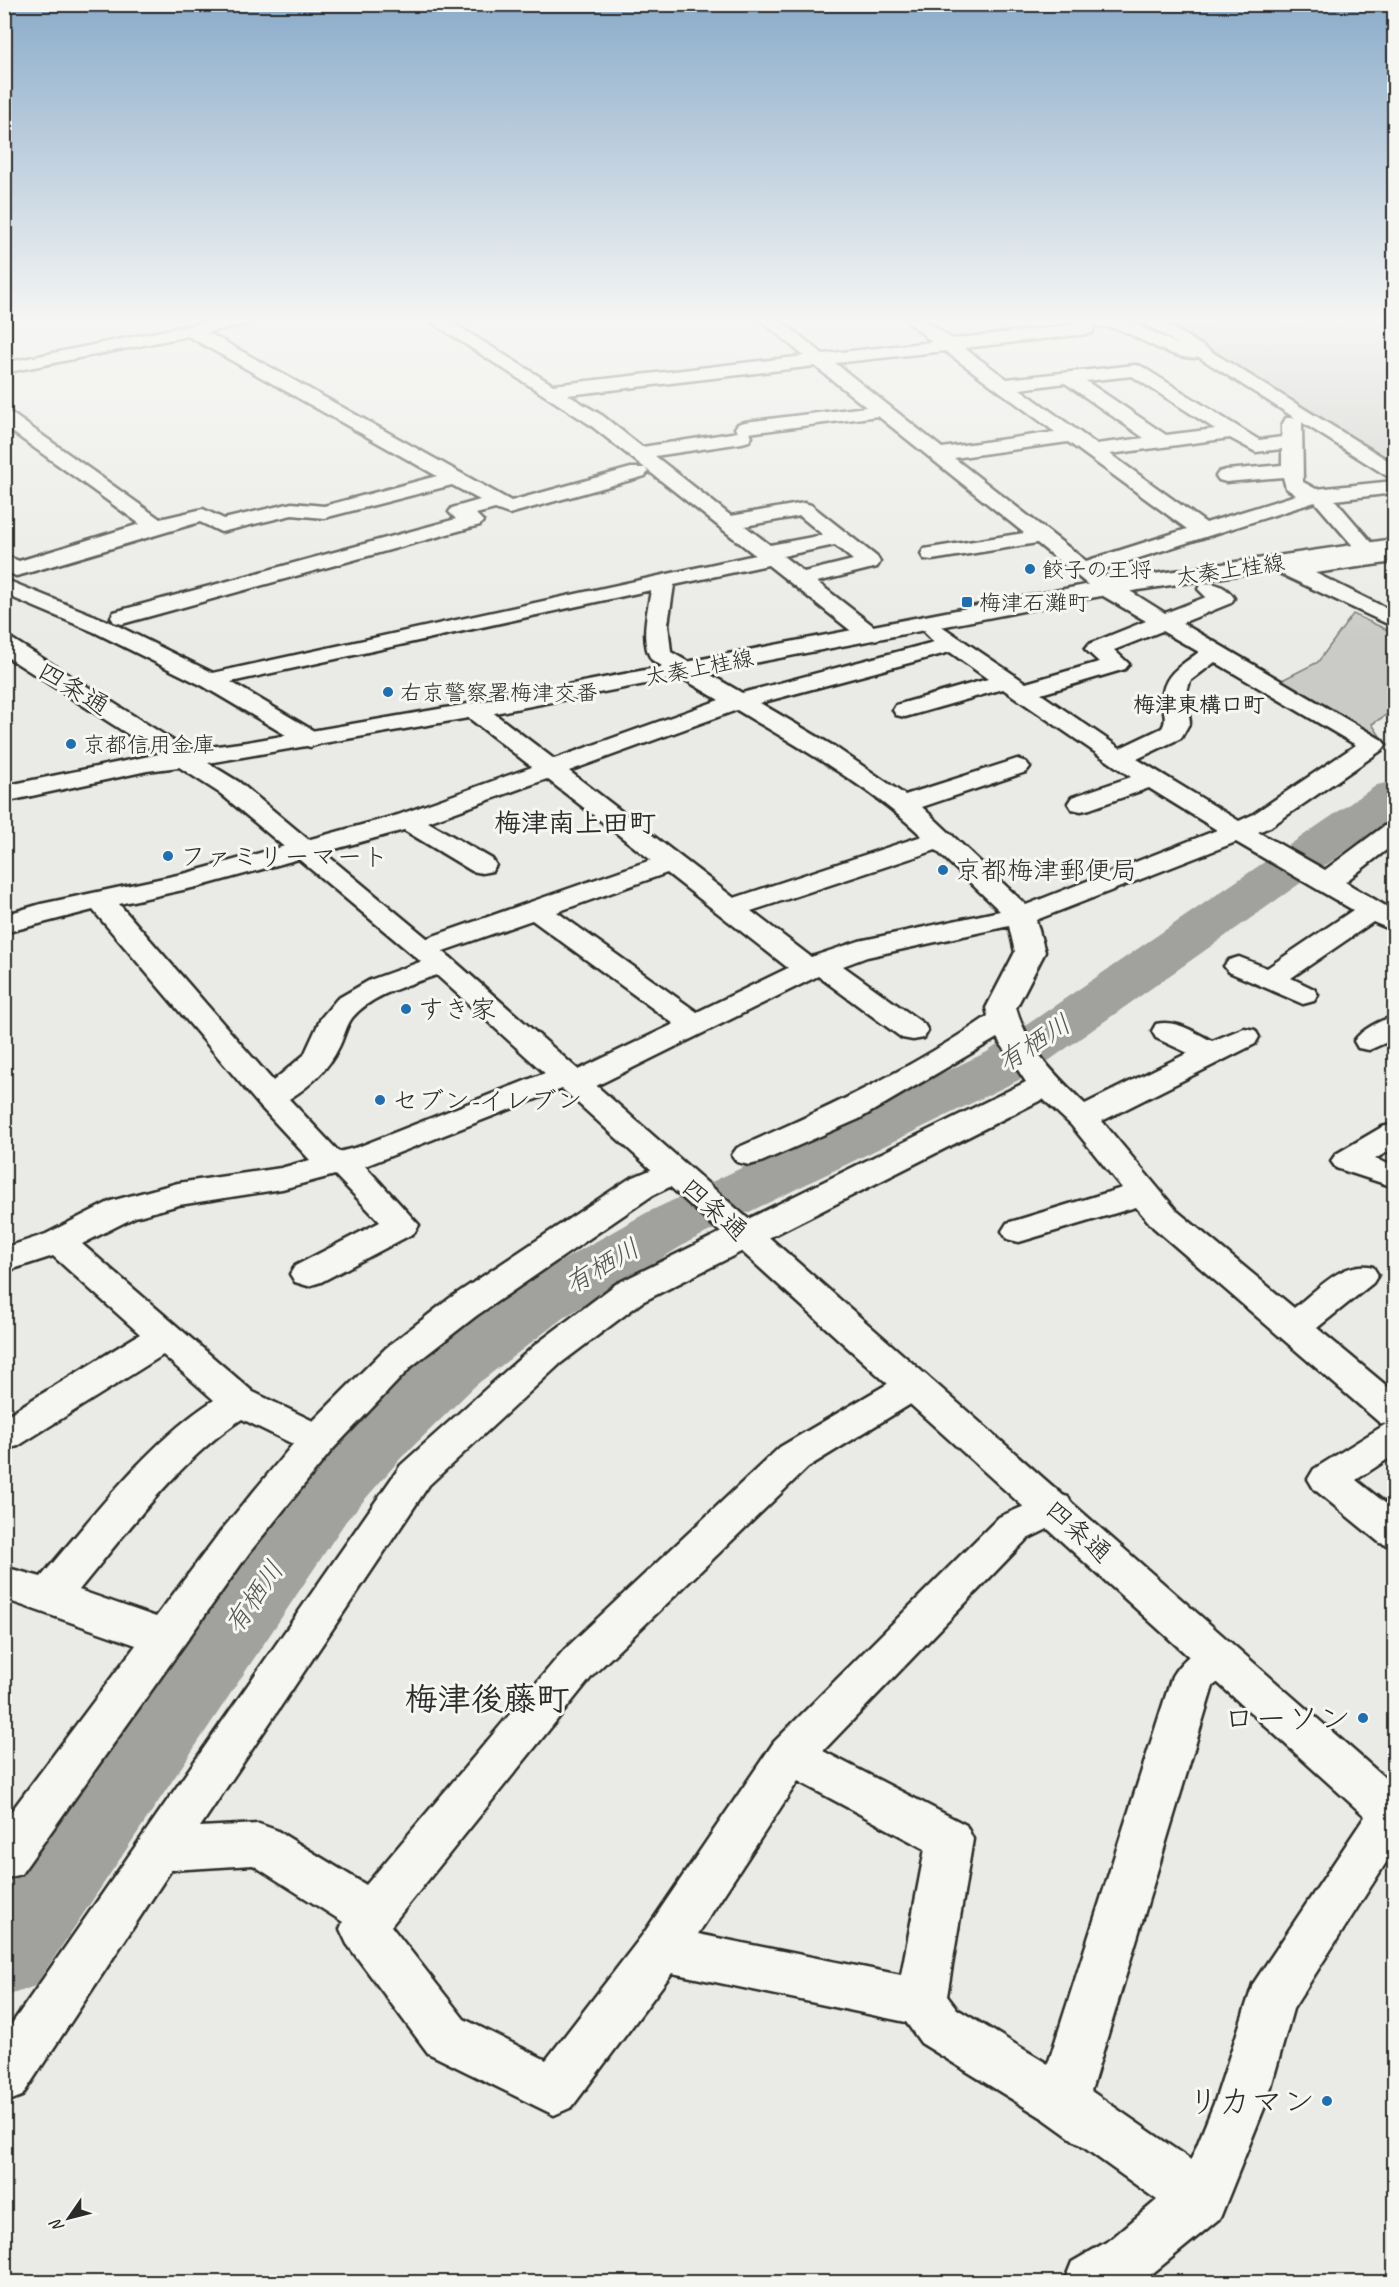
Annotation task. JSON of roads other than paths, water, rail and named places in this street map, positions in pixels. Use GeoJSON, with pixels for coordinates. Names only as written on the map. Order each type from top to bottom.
{"type":"FeatureCollection","features":[{"type":"Feature","properties":{"kind":"street"},"geometry":{"type":"LineString","coordinates":[[17,427],[156,526]]}},
{"type":"Feature","properties":{"kind":"street"},"geometry":{"type":"LineString","coordinates":[[365,427],[509,508],[639,463],[744,433],[782,427]]}},
{"type":"Feature","properties":{"kind":"street"},"geometry":{"type":"LineString","coordinates":[[603,427],[639,463],[727,523],[868,633]]}},
{"type":"Feature","properties":{"kind":"street"},"geometry":{"type":"LineString","coordinates":[[4,1261],[58,1242],[123,1209],[178,1194],[282,1178],[370,1154],[570,1080],[815,967],[859,950],[1040,911],[1261,821],[1373,745],[1106,588],[904,427]]}},
{"type":"Feature","properties":{"kind":"street"},"geometry":{"type":"LineString","coordinates":[[1063,427],[1203,531]]}},
{"type":"Feature","properties":{"kind":"street"},"geometry":{"type":"LineString","coordinates":[[1141,427],[1162,441]]}},
{"type":"Feature","properties":{"kind":"street"},"geometry":{"type":"LineString","coordinates":[[1225,427],[1256,446],[1292,442]]}},
{"type":"Feature","properties":{"kind":"street"},"geometry":{"type":"LineString","coordinates":[[1291,427],[1293,484],[1316,496],[1365,549]]}},
{"type":"Feature","properties":{"kind":"street"},"geometry":{"type":"LineString","coordinates":[[1320,427],[1395,472]]}},
{"type":"Feature","properties":{"kind":"street"},"geometry":{"type":"LineString","coordinates":[[1095,450],[1233,432]]}},
{"type":"Feature","properties":{"kind":"street"},"geometry":{"type":"LineString","coordinates":[[939,454],[1074,435]]}},
{"type":"Feature","properties":{"kind":"street"},"geometry":{"type":"LineString","coordinates":[[1242,490],[1218,469],[1293,470]]}},
{"type":"Feature","properties":{"kind":"street"},"geometry":{"type":"LineString","coordinates":[[4,561],[16,569],[156,526],[203,515],[221,526],[292,508],[324,512],[454,478]]}},
{"type":"Feature","properties":{"kind":"street"},"geometry":{"type":"LineString","coordinates":[[1083,569],[1316,496],[1395,487]]}},
{"type":"Feature","properties":{"kind":"street"},"geometry":{"type":"LineString","coordinates":[[122,617],[473,521],[459,512],[498,502]]}},
{"type":"Feature","properties":{"kind":"street"},"geometry":{"type":"LineString","coordinates":[[727,523],[804,509],[869,562],[798,580]]}},
{"type":"Feature","properties":{"kind":"street"},"geometry":{"type":"LineString","coordinates":[[932,554],[1043,536]]}},
{"type":"Feature","properties":{"kind":"street"},"geometry":{"type":"LineString","coordinates":[[211,681],[233,674],[664,581],[840,538]]}},
{"type":"Feature","properties":{"kind":"street","name":"太秦上桂線"},"geometry":{"type":"LineString","coordinates":[[4,794],[147,763],[310,739],[474,710],[1106,588],[1283,566],[1395,545]]}},
{"type":"Feature","properties":{"kind":"street"},"geometry":{"type":"LineString","coordinates":[[1283,566],[1395,556]]}},
{"type":"Feature","properties":{"kind":"street"},"geometry":{"type":"LineString","coordinates":[[1283,566],[1395,620]]}},
{"type":"Feature","properties":{"kind":"street"},"geometry":{"type":"LineString","coordinates":[[664,581],[657,624],[660,655],[736,702],[826,752],[902,804],[1021,916],[1030,952],[1001,1008],[1006,1026],[1043,1081],[1082,1118],[1165,1219],[1395,1413]]}},
{"type":"Feature","properties":{"kind":"street"},"geometry":{"type":"LineString","coordinates":[[4,586],[102,627],[211,681],[310,739]]}},
{"type":"Feature","properties":{"kind":"street"},"geometry":{"type":"LineString","coordinates":[[905,710],[1117,664],[1097,649],[1223,598],[1209,589]]}},
{"type":"Feature","properties":{"kind":"street"},"geometry":{"type":"LineString","coordinates":[[921,623],[1151,779],[1236,832],[1383,916],[1269,980]]}},
{"type":"Feature","properties":{"kind":"street","name":"四条通"},"geometry":{"type":"LineString","coordinates":[[4,644],[230,788],[307,850],[432,957],[1219,1659],[1394,1812]]}},
{"type":"Feature","properties":{"kind":"street"},"geometry":{"type":"LineString","coordinates":[[4,925],[100,900],[191,880],[408,821],[736,702],[953,644]]}},
{"type":"Feature","properties":{"kind":"street"},"geometry":{"type":"LineString","coordinates":[[1118,758],[1172,733],[1178,722],[1174,695],[1179,678],[1214,652]]}},
{"type":"Feature","properties":{"kind":"street"},"geometry":{"type":"LineString","coordinates":[[474,710],[729,909],[913,1031]]}},
{"type":"Feature","properties":{"kind":"street"},"geometry":{"type":"LineString","coordinates":[[902,804],[1017,767]]}},
{"type":"Feature","properties":{"kind":"street"},"geometry":{"type":"LineString","coordinates":[[1081,803],[1151,779]]}},
{"type":"Feature","properties":{"kind":"street"},"geometry":{"type":"LineString","coordinates":[[408,821],[482,865]]}},
{"type":"Feature","properties":{"kind":"street"},"geometry":{"type":"LineString","coordinates":[[1325,881],[1395,832]]}},
{"type":"Feature","properties":{"kind":"street"},"geometry":{"type":"LineString","coordinates":[[729,909],[941,839]]}},
{"type":"Feature","properties":{"kind":"street"},"geometry":{"type":"LineString","coordinates":[[269,1097],[294,1084],[314,1063],[325,1044],[330,1025],[347,1006],[432,957],[536,910],[669,863]]}},
{"type":"Feature","properties":{"kind":"street"},"geometry":{"type":"LineString","coordinates":[[100,900],[269,1097],[402,1225],[308,1274]]}},
{"type":"Feature","properties":{"kind":"street"},"geometry":{"type":"LineString","coordinates":[[536,910],[694,1024]]}},
{"type":"Feature","properties":{"kind":"street"},"geometry":{"type":"LineString","coordinates":[[1239,966],[1303,995]]}},
{"type":"Feature","properties":{"kind":"street"},"geometry":{"type":"LineString","coordinates":[[749,1155],[848,1112],[967,1045],[1006,1026]]}},
{"type":"Feature","properties":{"kind":"street"},"geometry":{"type":"LineString","coordinates":[[1167,1031],[1213,1053]]}},
{"type":"Feature","properties":{"kind":"street"},"geometry":{"type":"LineString","coordinates":[[1082,1118],[1244,1037]]}},
{"type":"Feature","properties":{"kind":"street"},"geometry":{"type":"LineString","coordinates":[[4,2079],[415,1475],[548,1354],[628,1293],[739,1231],[1043,1081]]}},
{"type":"Feature","properties":{"kind":"street"},"geometry":{"type":"LineString","coordinates":[[1395,1134],[1348,1161],[1395,1177]]}},
{"type":"Feature","properties":{"kind":"street"},"geometry":{"type":"LineString","coordinates":[[4,1859],[236,1542],[318,1440],[399,1357],[463,1307],[641,1187],[681,1179]]}},
{"type":"Feature","properties":{"kind":"street"},"geometry":{"type":"LineString","coordinates":[[1019,1231],[1144,1193]]}},
{"type":"Feature","properties":{"kind":"street"},"geometry":{"type":"LineString","coordinates":[[58,1242],[240,1402],[318,1440]]}},
{"type":"Feature","properties":{"kind":"street"},"geometry":{"type":"LineString","coordinates":[[1294,1327],[1360,1275]]}},
{"type":"Feature","properties":{"kind":"street"},"geometry":{"type":"LineString","coordinates":[[4,1436],[165,1336]]}},
{"type":"Feature","properties":{"kind":"street"},"geometry":{"type":"LineString","coordinates":[[914,1385],[794,1457],[579,1662],[372,1914],[364,1929],[446,2036],[554,2090],[661,1949],[790,1755],[1013,1528],[1053,1509]]}},
{"type":"Feature","properties":{"kind":"street"},"geometry":{"type":"LineString","coordinates":[[50,1596],[124,1506],[202,1426],[240,1402]]}},
{"type":"Feature","properties":{"kind":"street"},"geometry":{"type":"LineString","coordinates":[[1395,1436],[1328,1479],[1395,1532]]}},
{"type":"Feature","properties":{"kind":"street"},"geometry":{"type":"LineString","coordinates":[[4,1583],[50,1596],[166,1638]]}},
{"type":"Feature","properties":{"kind":"street"},"geometry":{"type":"LineString","coordinates":[[1062,2101],[1194,1676],[1219,1659]]}},
{"type":"Feature","properties":{"kind":"street"},"geometry":{"type":"LineString","coordinates":[[790,1755],[950,1839],[921,2002]]}},
{"type":"Feature","properties":{"kind":"street"},"geometry":{"type":"LineString","coordinates":[[1092,2283],[1129,2259],[1201,2199],[1241,2101],[1271,2000],[1394,1812]]}},
{"type":"Feature","properties":{"kind":"street"},"geometry":{"type":"LineString","coordinates":[[158,1850],[259,1844],[372,1914]]}},
{"type":"Feature","properties":{"kind":"street"},"geometry":{"type":"LineString","coordinates":[[661,1949],[921,2002],[939,2026],[1062,2101],[1201,2199]]}},
{"type":"Feature","properties":{"kind":"waterway","name":"有栖川"},"geometry":{"type":"LineString","coordinates":[[4,1957],[320,1502],[376,1440],[452,1368],[540,1302],[668,1227],[1007,1064],[1394,795]]}},
{"type":"Feature","properties":{"kind":"place","name":"餃子の王将"},"geometry":{"type":"Point","coordinates":[1030,569]}},
{"type":"Feature","properties":{"kind":"place","name":"梅津石灘町"},"geometry":{"type":"Point","coordinates":[967,602]}},
{"type":"Feature","properties":{"kind":"place","name":"右京警察署梅津交番"},"geometry":{"type":"Point","coordinates":[388,692]}},
{"type":"Feature","properties":{"kind":"place","name":"京都信用金庫"},"geometry":{"type":"Point","coordinates":[71,744]}},
{"type":"Feature","properties":{"kind":"place","name":"ファミリーマート"},"geometry":{"type":"Point","coordinates":[168,856]}},
{"type":"Feature","properties":{"kind":"place","name":"京都梅津郵便局"},"geometry":{"type":"Point","coordinates":[943,870]}},
{"type":"Feature","properties":{"kind":"place","name":"すき家"},"geometry":{"type":"Point","coordinates":[406,1009]}},
{"type":"Feature","properties":{"kind":"place","name":"セブン-イレブン"},"geometry":{"type":"Point","coordinates":[380,1100]}},
{"type":"Feature","properties":{"kind":"place","name":"ローソン"},"geometry":{"type":"Point","coordinates":[1363,1718]}},
{"type":"Feature","properties":{"kind":"place","name":"リカマン"},"geometry":{"type":"Point","coordinates":[1327,2101]}},
{"type":"Feature","properties":{"kind":"district","name":"梅津東構口町"},"geometry":{"type":"Point","coordinates":[1199,704]}},
{"type":"Feature","properties":{"kind":"district","name":"梅津南上田町"},"geometry":{"type":"Point","coordinates":[575,823]}},
{"type":"Feature","properties":{"kind":"district","name":"梅津後藤町"},"geometry":{"type":"Point","coordinates":[487,1698]}}]}
